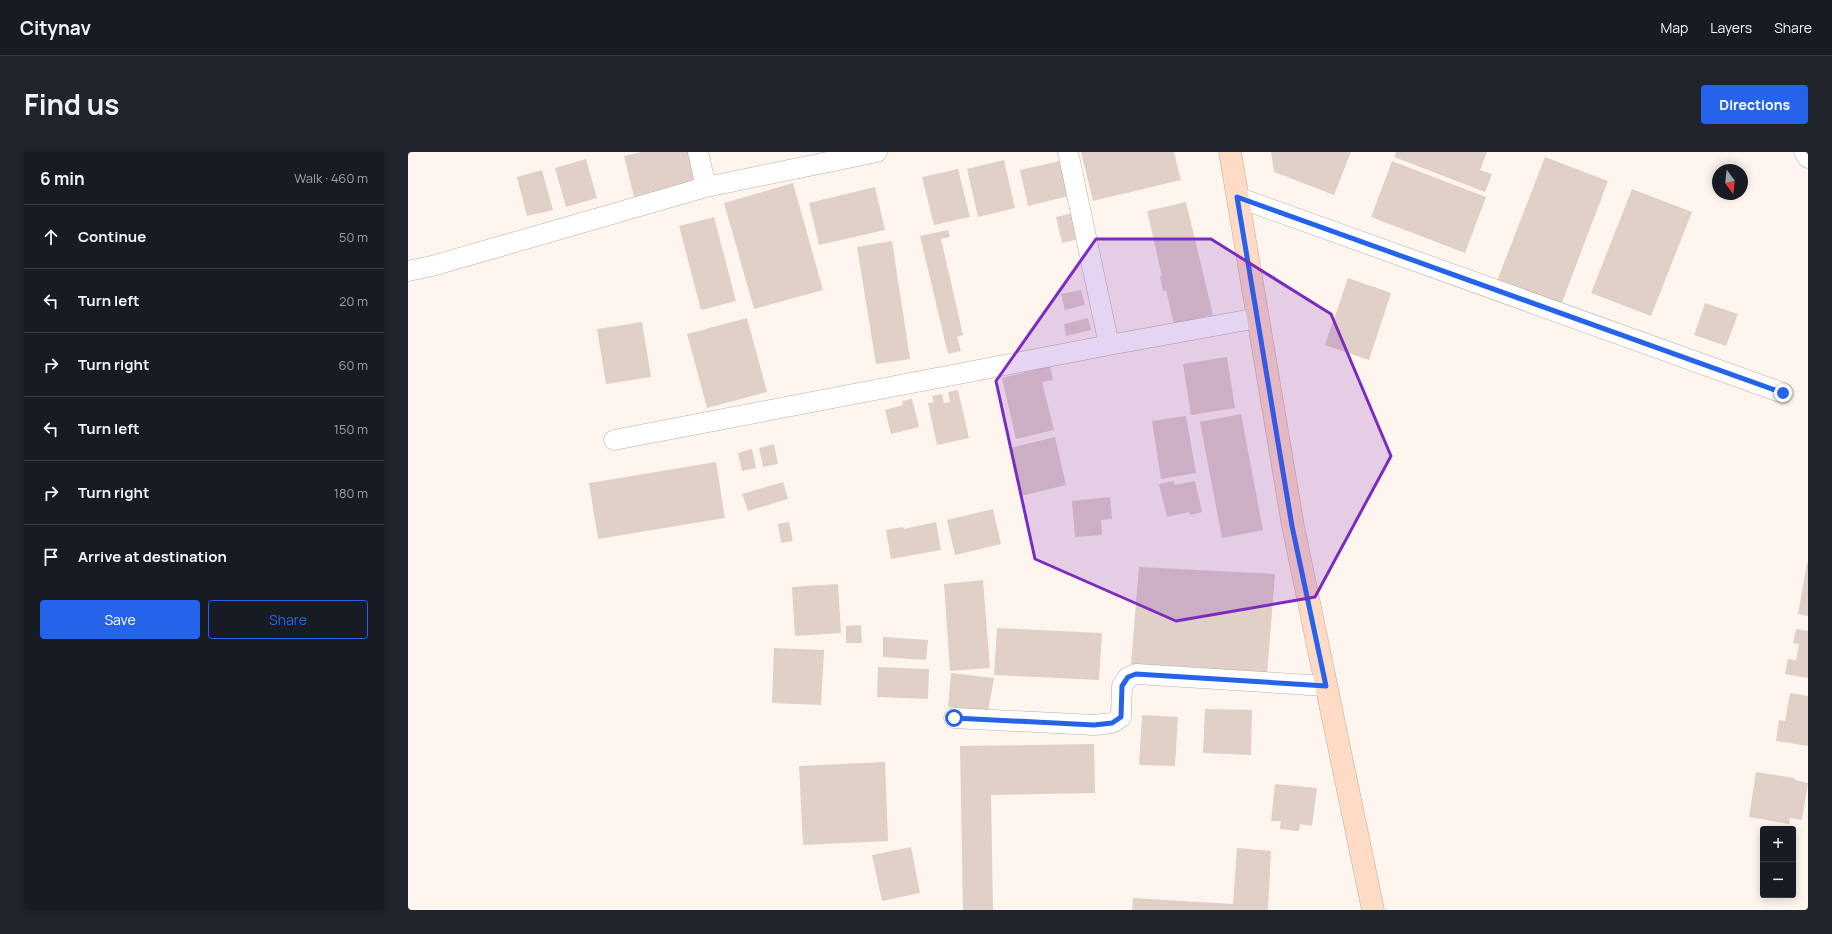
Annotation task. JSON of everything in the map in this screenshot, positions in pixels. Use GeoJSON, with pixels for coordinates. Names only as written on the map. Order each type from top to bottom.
{"type":"FeatureCollection","features":[{"type":"Feature","properties":{"kind":"street"},"geometry":{"type":"LineString","coordinates":[[698,152],[706,187]]}},
{"type":"Feature","properties":{"kind":"street"},"geometry":{"type":"LineString","coordinates":[[408,270],[439,264],[706,187],[877,152]]}},
{"type":"Feature","properties":{"kind":"street"},"geometry":{"type":"LineString","coordinates":[[1068,152],[1109,345]]}},
{"type":"Feature","properties":{"kind":"street"},"geometry":{"type":"LineString","coordinates":[[1230,152],[1292,526],[1373,910]]}},
{"type":"Feature","properties":{"kind":"street"},"geometry":{"type":"LineString","coordinates":[[1804,152],[1808,158]]}},
{"type":"Feature","properties":{"kind":"street"},"geometry":{"type":"LineString","coordinates":[[1237,197],[1783,393]]}},
{"type":"Feature","properties":{"kind":"street"},"geometry":{"type":"LineString","coordinates":[[614,440],[1109,345],[1258,318]]}},
{"type":"Feature","properties":{"kind":"street"},"geometry":{"type":"LineString","coordinates":[[954,718],[1094,725],[1112,723],[1121,717],[1122,686],[1128,677],[1136,674],[1326,686]]}},
{"type":"Feature","properties":{"kind":"highlighted area"},"geometry":{"type":"Polygon","coordinates":[[[1096,239],[1211,239],[1331,314],[1391,456],[1315,597],[1176,621],[1035,559],[996,381],[1096,239]]]}},
{"type":"Feature","properties":{"kind":"building"},"geometry":{"type":"Polygon","coordinates":[[[641,152],[696,152],[704,183],[635,201],[624,156],[641,152]]]}},
{"type":"Feature","properties":{"kind":"building"},"geometry":{"type":"Polygon","coordinates":[[[1081,152],[1174,152],[1181,180],[1093,201],[1081,152]]]}},
{"type":"Feature","properties":{"kind":"building"},"geometry":{"type":"Polygon","coordinates":[[[1271,152],[1351,152],[1334,195],[1274,172],[1271,152]]]}},
{"type":"Feature","properties":{"kind":"building"},"geometry":{"type":"Polygon","coordinates":[[[1396,152],[1487,152],[1480,170],[1492,174],[1485,192],[1394,157],[1396,152]]]}},
{"type":"Feature","properties":{"kind":"building"},"geometry":{"type":"Polygon","coordinates":[[[1545,157],[1608,181],[1561,305],[1497,281],[1545,157]]]}},
{"type":"Feature","properties":{"kind":"building"},"geometry":{"type":"Polygon","coordinates":[[[586,159],[597,198],[566,207],[555,168],[586,159]]]}},
{"type":"Feature","properties":{"kind":"building"},"geometry":{"type":"Polygon","coordinates":[[[1068,159],[1077,194],[1028,206],[1020,170],[1068,159]]]}},
{"type":"Feature","properties":{"kind":"building"},"geometry":{"type":"Polygon","coordinates":[[[1004,160],[1015,208],[978,217],[967,169],[1004,160]]]}},
{"type":"Feature","properties":{"kind":"building"},"geometry":{"type":"Polygon","coordinates":[[[1392,161],[1486,197],[1465,253],[1371,217],[1392,161]]]}},
{"type":"Feature","properties":{"kind":"building"},"geometry":{"type":"Polygon","coordinates":[[[958,169],[970,217],[934,225],[922,177],[958,169]]]}},
{"type":"Feature","properties":{"kind":"building"},"geometry":{"type":"Polygon","coordinates":[[[542,170],[553,210],[527,216],[517,177],[542,170]]]}},
{"type":"Feature","properties":{"kind":"building"},"geometry":{"type":"Polygon","coordinates":[[[793,183],[823,290],[754,309],[724,203],[793,183]]]}},
{"type":"Feature","properties":{"kind":"building"},"geometry":{"type":"Polygon","coordinates":[[[875,187],[885,230],[819,245],[809,203],[875,187]]]}},
{"type":"Feature","properties":{"kind":"building"},"geometry":{"type":"Polygon","coordinates":[[[1632,189],[1692,212],[1651,316],[1591,293],[1632,189]]]}},
{"type":"Feature","properties":{"kind":"building"},"geometry":{"type":"Polygon","coordinates":[[[1186,202],[1213,315],[1174,324],[1166,290],[1163,291],[1160,276],[1162,276],[1147,211],[1186,202]]]}},
{"type":"Feature","properties":{"kind":"building"},"geometry":{"type":"Polygon","coordinates":[[[1073,213],[1079,239],[1062,243],[1056,217],[1073,213]]]}},
{"type":"Feature","properties":{"kind":"building"},"geometry":{"type":"Polygon","coordinates":[[[714,217],[736,301],[701,310],[679,226],[714,217]]]}},
{"type":"Feature","properties":{"kind":"building"},"geometry":{"type":"Polygon","coordinates":[[[948,230],[950,237],[941,239],[963,335],[957,337],[961,351],[948,354],[920,236],[948,230]]]}},
{"type":"Feature","properties":{"kind":"building"},"geometry":{"type":"Polygon","coordinates":[[[892,241],[910,359],[876,364],[857,247],[892,241]]]}},
{"type":"Feature","properties":{"kind":"building"},"geometry":{"type":"Polygon","coordinates":[[[1348,278],[1391,293],[1369,360],[1325,345],[1348,278]]]}},
{"type":"Feature","properties":{"kind":"building"},"geometry":{"type":"Polygon","coordinates":[[[1081,290],[1085,305],[1065,310],[1061,294],[1081,290]]]}},
{"type":"Feature","properties":{"kind":"building"},"geometry":{"type":"Polygon","coordinates":[[[1705,303],[1738,314],[1726,346],[1694,335],[1705,303]]]}},
{"type":"Feature","properties":{"kind":"building"},"geometry":{"type":"Polygon","coordinates":[[[747,318],[767,392],[707,408],[687,334],[747,318]]]}},
{"type":"Feature","properties":{"kind":"building"},"geometry":{"type":"Polygon","coordinates":[[[1088,318],[1091,330],[1066,336],[1064,324],[1088,318]]]}},
{"type":"Feature","properties":{"kind":"building"},"geometry":{"type":"Polygon","coordinates":[[[642,322],[651,377],[606,384],[597,329],[642,322]]]}},
{"type":"Feature","properties":{"kind":"building"},"geometry":{"type":"Polygon","coordinates":[[[1227,357],[1235,408],[1191,415],[1183,364],[1227,357]]]}},
{"type":"Feature","properties":{"kind":"building"},"geometry":{"type":"Polygon","coordinates":[[[1050,366],[1053,380],[1042,382],[1054,430],[1016,439],[1002,378],[1050,366]]]}},
{"type":"Feature","properties":{"kind":"building"},"geometry":{"type":"Polygon","coordinates":[[[958,390],[969,438],[937,445],[928,403],[934,402],[932,396],[942,394],[944,403],[950,402],[948,392],[958,390]]]}},
{"type":"Feature","properties":{"kind":"building"},"geometry":{"type":"Polygon","coordinates":[[[912,399],[919,427],[891,434],[885,410],[903,405],[902,401],[912,399]]]}},
{"type":"Feature","properties":{"kind":"building"},"geometry":{"type":"Polygon","coordinates":[[[1241,414],[1263,530],[1222,538],[1200,422],[1241,414]]]}},
{"type":"Feature","properties":{"kind":"building"},"geometry":{"type":"Polygon","coordinates":[[[1186,416],[1196,473],[1161,479],[1152,421],[1186,416]]]}},
{"type":"Feature","properties":{"kind":"building"},"geometry":{"type":"Polygon","coordinates":[[[1055,437],[1066,485],[1021,496],[1010,448],[1055,437]]]}},
{"type":"Feature","properties":{"kind":"building"},"geometry":{"type":"Polygon","coordinates":[[[774,444],[778,464],[763,467],[759,448],[774,444]]]}},
{"type":"Feature","properties":{"kind":"building"},"geometry":{"type":"Polygon","coordinates":[[[752,449],[756,468],[742,471],[738,453],[752,449]]]}},
{"type":"Feature","properties":{"kind":"building"},"geometry":{"type":"Polygon","coordinates":[[[716,462],[725,518],[598,539],[589,483],[716,462]]]}},
{"type":"Feature","properties":{"kind":"building"},"geometry":{"type":"Polygon","coordinates":[[[1174,481],[1175,485],[1195,481],[1202,512],[1190,515],[1189,512],[1167,517],[1159,484],[1174,481]]]}},
{"type":"Feature","properties":{"kind":"building"},"geometry":{"type":"Polygon","coordinates":[[[783,482],[788,499],[748,511],[742,494],[783,482]]]}},
{"type":"Feature","properties":{"kind":"building"},"geometry":{"type":"Polygon","coordinates":[[[1110,497],[1112,519],[1101,520],[1102,535],[1075,537],[1072,501],[1110,497]]]}},
{"type":"Feature","properties":{"kind":"building"},"geometry":{"type":"Polygon","coordinates":[[[993,509],[1001,544],[955,555],[947,520],[993,509]]]}},
{"type":"Feature","properties":{"kind":"building"},"geometry":{"type":"Polygon","coordinates":[[[789,522],[793,541],[781,543],[778,524],[789,522]]]}},
{"type":"Feature","properties":{"kind":"building"},"geometry":{"type":"Polygon","coordinates":[[[936,522],[941,550],[891,559],[886,530],[903,527],[904,529],[936,522]]]}},
{"type":"Feature","properties":{"kind":"building"},"geometry":{"type":"Polygon","coordinates":[[[1808,563],[1808,616],[1798,614],[1808,563]]]}},
{"type":"Feature","properties":{"kind":"building"},"geometry":{"type":"Polygon","coordinates":[[[1139,567],[1275,574],[1267,675],[1131,664],[1139,567]]]}},
{"type":"Feature","properties":{"kind":"building"},"geometry":{"type":"Polygon","coordinates":[[[983,580],[990,668],[950,671],[944,584],[983,580]]]}},
{"type":"Feature","properties":{"kind":"building"},"geometry":{"type":"Polygon","coordinates":[[[838,584],[841,633],[795,636],[792,587],[838,584]]]}},
{"type":"Feature","properties":{"kind":"building"},"geometry":{"type":"Polygon","coordinates":[[[861,625],[862,643],[846,643],[846,626],[861,625]]]}},
{"type":"Feature","properties":{"kind":"building"},"geometry":{"type":"Polygon","coordinates":[[[997,628],[1102,633],[1099,680],[994,675],[997,628]]]}},
{"type":"Feature","properties":{"kind":"building"},"geometry":{"type":"Polygon","coordinates":[[[1796,629],[1808,631],[1808,678],[1785,674],[1788,659],[1796,660],[1799,644],[1793,643],[1796,629]]]}},
{"type":"Feature","properties":{"kind":"building"},"geometry":{"type":"Polygon","coordinates":[[[883,637],[928,640],[926,660],[883,657],[883,637]]]}},
{"type":"Feature","properties":{"kind":"building"},"geometry":{"type":"Polygon","coordinates":[[[774,648],[824,650],[821,705],[772,703],[774,648]]]}},
{"type":"Feature","properties":{"kind":"building"},"geometry":{"type":"Polygon","coordinates":[[[878,667],[929,669],[928,699],[877,697],[878,667]]]}},
{"type":"Feature","properties":{"kind":"building"},"geometry":{"type":"Polygon","coordinates":[[[951,673],[994,678],[988,712],[948,707],[951,673]]]}},
{"type":"Feature","properties":{"kind":"building"},"geometry":{"type":"Polygon","coordinates":[[[1790,693],[1808,696],[1808,746],[1776,741],[1779,720],[1785,721],[1790,693]]]}},
{"type":"Feature","properties":{"kind":"building"},"geometry":{"type":"Polygon","coordinates":[[[1205,709],[1252,710],[1251,755],[1203,753],[1205,709]]]}},
{"type":"Feature","properties":{"kind":"building"},"geometry":{"type":"Polygon","coordinates":[[[1142,715],[1178,717],[1175,766],[1139,765],[1142,715]]]}},
{"type":"Feature","properties":{"kind":"building"},"geometry":{"type":"Polygon","coordinates":[[[1094,744],[1095,793],[991,795],[993,910],[963,910],[960,746],[1094,744]]]}},
{"type":"Feature","properties":{"kind":"building"},"geometry":{"type":"Polygon","coordinates":[[[885,762],[888,841],[803,845],[799,766],[885,762]]]}},
{"type":"Feature","properties":{"kind":"building"},"geometry":{"type":"Polygon","coordinates":[[[1756,772],[1795,778],[1795,780],[1808,783],[1802,820],[1790,818],[1789,824],[1749,817],[1756,772]]]}},
{"type":"Feature","properties":{"kind":"building"},"geometry":{"type":"Polygon","coordinates":[[[1275,784],[1317,788],[1312,826],[1300,824],[1299,831],[1280,829],[1281,821],[1271,821],[1275,784]]]}},
{"type":"Feature","properties":{"kind":"building"},"geometry":{"type":"Polygon","coordinates":[[[911,847],[920,893],[882,901],[872,855],[911,847]]]}},
{"type":"Feature","properties":{"kind":"building"},"geometry":{"type":"Polygon","coordinates":[[[1237,848],[1271,851],[1268,910],[1132,910],[1133,898],[1233,904],[1237,848]]]}},
{"type":"Feature","properties":{"kind":"route"},"geometry":{"type":"LineString","coordinates":[[954,718],[1094,725],[1112,723],[1121,717],[1122,686],[1128,677],[1136,674],[1326,686],[1292,526],[1237,197],[1783,393]]}}]}
